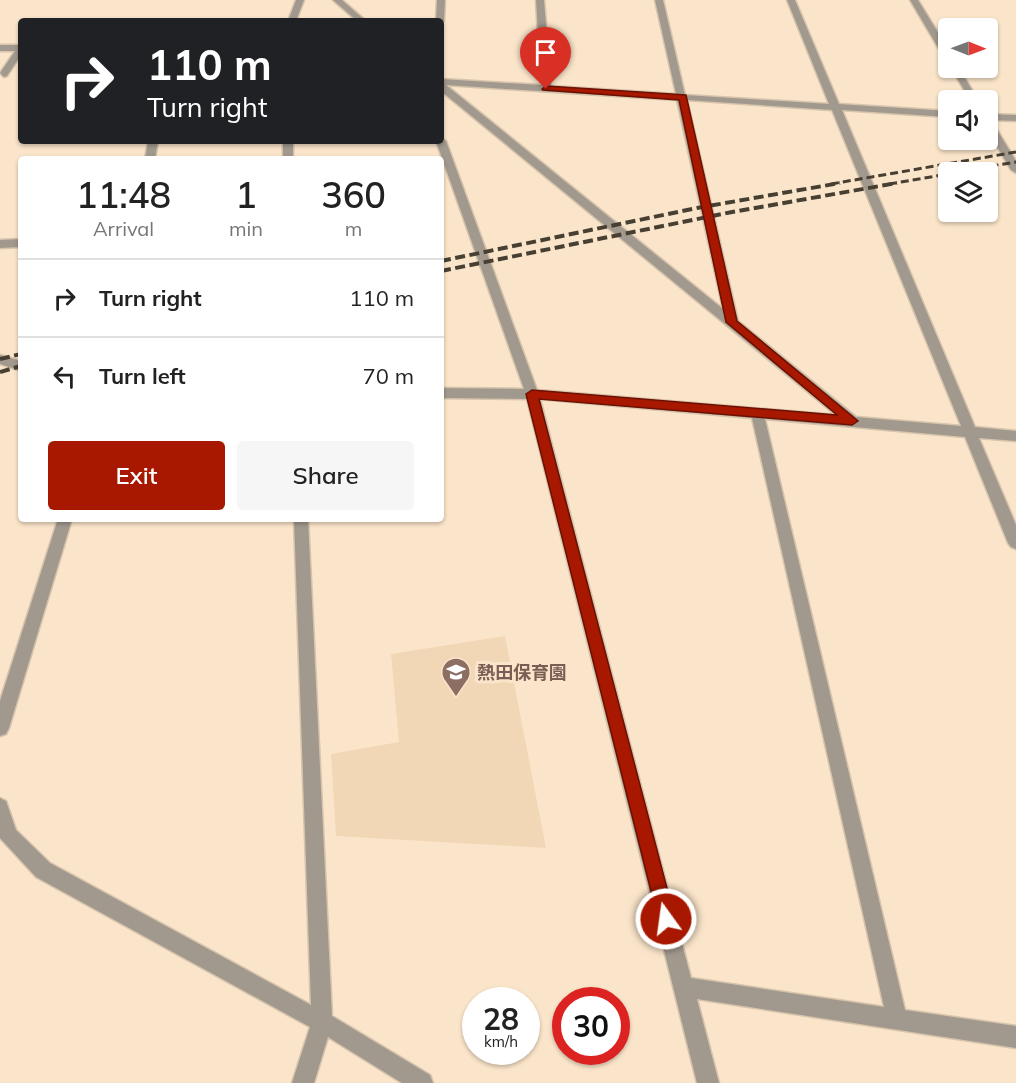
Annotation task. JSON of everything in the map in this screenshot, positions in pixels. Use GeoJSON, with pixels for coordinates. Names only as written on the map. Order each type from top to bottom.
{"type":"FeatureCollection","features":[{"type":"Feature","properties":{"kind":"street"},"geometry":{"type":"LineString","coordinates":[[293,18],[300,0]]}},
{"type":"Feature","properties":{"kind":"street"},"geometry":{"type":"LineString","coordinates":[[337,0],[358,18]]}},
{"type":"Feature","properties":{"kind":"street"},"geometry":{"type":"LineString","coordinates":[[440,18],[441,0]]}},
{"type":"Feature","properties":{"kind":"street"},"geometry":{"type":"LineString","coordinates":[[540,0],[546,89]]}},
{"type":"Feature","properties":{"kind":"street"},"geometry":{"type":"LineString","coordinates":[[659,0],[683,97],[732,322]]}},
{"type":"Feature","properties":{"kind":"street"},"geometry":{"type":"LineString","coordinates":[[790,0],[1016,543]]}},
{"type":"Feature","properties":{"kind":"street"},"geometry":{"type":"LineString","coordinates":[[914,0],[938,40]]}},
{"type":"Feature","properties":{"kind":"street"},"geometry":{"type":"LineString","coordinates":[[0,48],[18,48]]}},
{"type":"Feature","properties":{"kind":"street"},"geometry":{"type":"LineString","coordinates":[[6,74],[18,53]]}},
{"type":"Feature","properties":{"kind":"street"},"geometry":{"type":"LineString","coordinates":[[444,84],[938,113]]}},
{"type":"Feature","properties":{"kind":"street"},"geometry":{"type":"LineString","coordinates":[[444,86],[852,421]]}},
{"type":"Feature","properties":{"kind":"street"},"geometry":{"type":"LineString","coordinates":[[998,117],[1016,118]]}},
{"type":"Feature","properties":{"kind":"street"},"geometry":{"type":"LineString","coordinates":[[998,140],[1016,170]]}},
{"type":"Feature","properties":{"kind":"street"},"geometry":{"type":"LineString","coordinates":[[442,144],[532,394],[708,1083]]}},
{"type":"Feature","properties":{"kind":"street"},"geometry":{"type":"LineString","coordinates":[[0,244],[18,243]]}},
{"type":"Feature","properties":{"kind":"street"},"geometry":{"type":"LineString","coordinates":[[0,359],[18,365]]}},
{"type":"Feature","properties":{"kind":"street"},"geometry":{"type":"LineString","coordinates":[[444,393],[532,394],[1016,436]]}},
{"type":"Feature","properties":{"kind":"street"},"geometry":{"type":"LineString","coordinates":[[757,412],[897,1019]]}},
{"type":"Feature","properties":{"kind":"street"},"geometry":{"type":"LineString","coordinates":[[0,728],[64,522]]}},
{"type":"Feature","properties":{"kind":"street"},"geometry":{"type":"LineString","coordinates":[[301,522],[322,1022],[303,1083]]}},
{"type":"Feature","properties":{"kind":"street"},"geometry":{"type":"LineString","coordinates":[[0,807],[8,835],[43,870],[322,1022],[422,1083]]}},
{"type":"Feature","properties":{"kind":"street"},"geometry":{"type":"LineString","coordinates":[[684,987],[1016,1038]]}},
{"type":"Feature","properties":{"kind":"shaded area","name":"熱田保育園"},"geometry":{"type":"Polygon","coordinates":[[[505,636],[546,848],[336,836],[331,754],[399,742],[391,654],[505,636]]]}},
{"type":"Feature","properties":{"kind":"railway"},"geometry":{"type":"LineString","coordinates":[[831,184],[1016,152]]}},
{"type":"Feature","properties":{"kind":"railway"},"geometry":{"type":"LineString","coordinates":[[998,165],[1016,162]]}},
{"type":"Feature","properties":{"kind":"railway"},"geometry":{"type":"LineString","coordinates":[[889,184],[938,176]]}},
{"type":"Feature","properties":{"kind":"railway"},"geometry":{"type":"LineString","coordinates":[[444,260],[697,208],[840,183]]}},
{"type":"Feature","properties":{"kind":"railway"},"geometry":{"type":"LineString","coordinates":[[444,270],[732,212],[897,183]]}},
{"type":"Feature","properties":{"kind":"railway"},"geometry":{"type":"LineString","coordinates":[[0,359],[18,355]]}},
{"type":"Feature","properties":{"kind":"railway"},"geometry":{"type":"LineString","coordinates":[[0,372],[18,367]]}},
{"type":"Feature","properties":{"kind":"place","name":"熱田保育園"},"geometry":{"type":"Point","coordinates":[456,698]}},
{"type":"Feature","properties":{"kind":"route"},"geometry":{"type":"LineString","coordinates":[[546,89],[683,97],[732,322],[852,421],[532,394],[666,919]]}}]}
